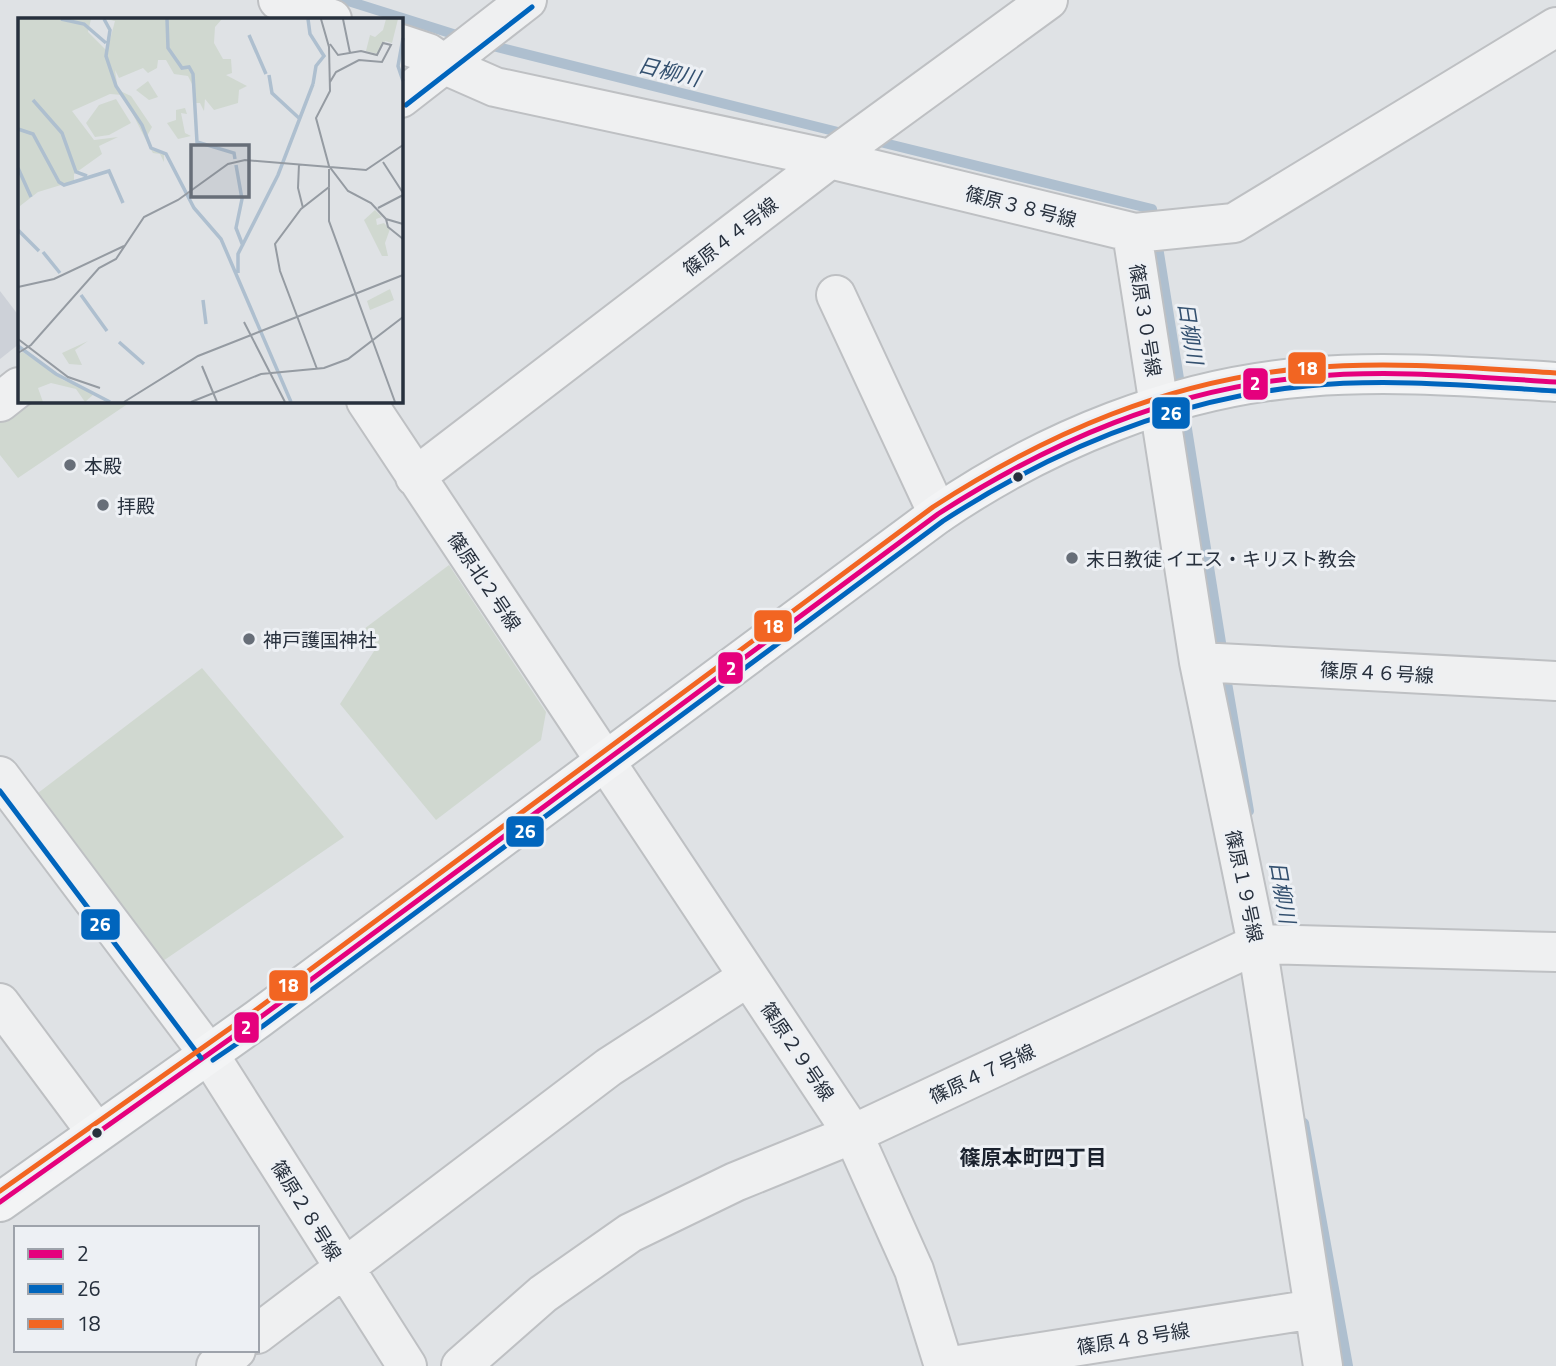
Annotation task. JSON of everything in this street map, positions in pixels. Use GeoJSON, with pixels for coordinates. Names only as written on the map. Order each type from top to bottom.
{"type":"FeatureCollection","features":[{"type":"Feature","properties":{"kind":"main road"},"geometry":{"type":"LineString","coordinates":[[0,1202],[258,1019],[984,482],[1054,446],[1160,407],[1223,390],[1306,377],[1391,374],[1556,382]]}},
{"type":"Feature","properties":{"kind":"street"},"geometry":{"type":"LineString","coordinates":[[278,0],[329,18]]}},
{"type":"Feature","properties":{"kind":"street"},"geometry":{"type":"LineString","coordinates":[[402,97],[527,0]]}},
{"type":"Feature","properties":{"kind":"street","name":"篠原４４号線"},"geometry":{"type":"LineString","coordinates":[[415,477],[834,156],[1048,0]]}},
{"type":"Feature","properties":{"kind":"street","name":"篠原３８号線"},"geometry":{"type":"LineString","coordinates":[[402,44],[450,61],[495,87],[834,156],[1133,233],[1234,223],[1556,27]]}},
{"type":"Feature","properties":{"kind":"street","name":"篠原３０号線"},"geometry":{"type":"LineString","coordinates":[[1133,233],[1160,407]]}},
{"type":"Feature","properties":{"kind":"street"},"geometry":{"type":"LineString","coordinates":[[836,295],[938,514]]}},
{"type":"Feature","properties":{"kind":"street"},"geometry":{"type":"LineString","coordinates":[[0,402],[18,388]]}},
{"type":"Feature","properties":{"kind":"street","name":"篠原北２号線"},"geometry":{"type":"LineString","coordinates":[[367,402],[605,761]]}},
{"type":"Feature","properties":{"kind":"street","name":"篠原１９号線"},"geometry":{"type":"LineString","coordinates":[[1160,407],[1200,662],[1271,944],[1323,1366]]}},
{"type":"Feature","properties":{"kind":"street","name":"篠原４６号線"},"geometry":{"type":"LineString","coordinates":[[1200,662],[1556,681]]}},
{"type":"Feature","properties":{"kind":"street","name":"篠原２９号線"},"geometry":{"type":"LineString","coordinates":[[605,761],[853,1133],[914,1270],[943,1366]]}},
{"type":"Feature","properties":{"kind":"street","name":"篠原２８号線"},"geometry":{"type":"LineString","coordinates":[[2,781],[208,1053],[407,1366]]}},
{"type":"Feature","properties":{"kind":"street","name":"篠原４７号線"},"geometry":{"type":"LineString","coordinates":[[461,1366],[543,1294],[630,1233],[736,1182],[853,1133],[1271,944],[1556,952]]}},
{"type":"Feature","properties":{"kind":"street"},"geometry":{"type":"LineString","coordinates":[[259,1332],[609,1067],[748,977]]}},
{"type":"Feature","properties":{"kind":"street"},"geometry":{"type":"LineString","coordinates":[[0,1003],[96,1132]]}},
{"type":"Feature","properties":{"kind":"street","name":"篠原４８号線"},"geometry":{"type":"LineString","coordinates":[[952,1366],[1314,1309]]}},
{"type":"Feature","properties":{"kind":"street"},"geometry":{"type":"LineString","coordinates":[[216,1366],[234,1352]]}},
{"type":"Feature","properties":{"kind":"shaded area"},"geometry":{"type":"Polygon","coordinates":[[[0,291],[18,315],[18,345],[0,359],[0,291]]]}},
{"type":"Feature","properties":{"kind":"shaded area"},"geometry":{"type":"Polygon","coordinates":[[[24,402],[131,402],[18,478],[0,455],[0,420],[24,402]]]}},
{"type":"Feature","properties":{"kind":"shaded area"},"geometry":{"type":"Polygon","coordinates":[[[449,565],[546,712],[541,740],[436,820],[340,704],[376,648],[364,629],[449,565]]]}},
{"type":"Feature","properties":{"kind":"shaded area"},"geometry":{"type":"Polygon","coordinates":[[[202,668],[344,837],[163,961],[34,796],[202,668]]]}},
{"type":"Feature","properties":{"kind":"waterway","name":"日柳川"},"geometry":{"type":"LineString","coordinates":[[345,0],[466,38]]}},
{"type":"Feature","properties":{"kind":"waterway","name":"日柳川"},"geometry":{"type":"LineString","coordinates":[[485,44],[850,135]]}},
{"type":"Feature","properties":{"kind":"waterway","name":"日柳川"},"geometry":{"type":"LineString","coordinates":[[872,140],[1152,209],[1223,655]]}},
{"type":"Feature","properties":{"kind":"waterway","name":"日柳川"},"geometry":{"type":"LineString","coordinates":[[1225,671],[1249,811]]}},
{"type":"Feature","properties":{"kind":"waterway","name":"日柳川"},"geometry":{"type":"LineString","coordinates":[[1304,1123],[1348,1366]]}},
{"type":"Feature","properties":{"kind":"transit line","name":"26"},"geometry":{"type":"LineString","coordinates":[[406,105],[532,7]]}},
{"type":"Feature","properties":{"kind":"transit line","name":"18"},"geometry":{"type":"LineString","coordinates":[[0,1191],[253,1012],[933,507],[1020,456],[1111,414],[1207,384],[1256,374],[1369,365],[1556,373]]}},
{"type":"Feature","properties":{"kind":"transit line","name":"2"},"geometry":{"type":"LineString","coordinates":[[0,1202],[258,1019],[938,514],[1024,463],[1114,423],[1161,406],[1257,383],[1369,374],[1556,382]]}},
{"type":"Feature","properties":{"kind":"transit line","name":"26"},"geometry":{"type":"LineString","coordinates":[[213,1060],[263,1026],[943,521],[1028,471],[1117,431],[1163,415],[1258,393],[1307,386],[1369,383],[1555,391]]}},
{"type":"Feature","properties":{"kind":"transit line","name":"26"},"geometry":{"type":"LineString","coordinates":[[0,791],[201,1058]]}},
{"type":"Feature","properties":{"kind":"place","name":"本殿"},"geometry":{"type":"Point","coordinates":[70,465]}},
{"type":"Feature","properties":{"kind":"place","name":"拝殿"},"geometry":{"type":"Point","coordinates":[103,505]}},
{"type":"Feature","properties":{"kind":"place","name":"末日教徒 イエス・キリスト教会"},"geometry":{"type":"Point","coordinates":[1072,558]}},
{"type":"Feature","properties":{"kind":"place","name":"神戸護国神社"},"geometry":{"type":"Point","coordinates":[249,639]}},
{"type":"Feature","properties":{"kind":"district","name":"篠原本町四丁目"},"geometry":{"type":"Point","coordinates":[1033,1157]}}]}
